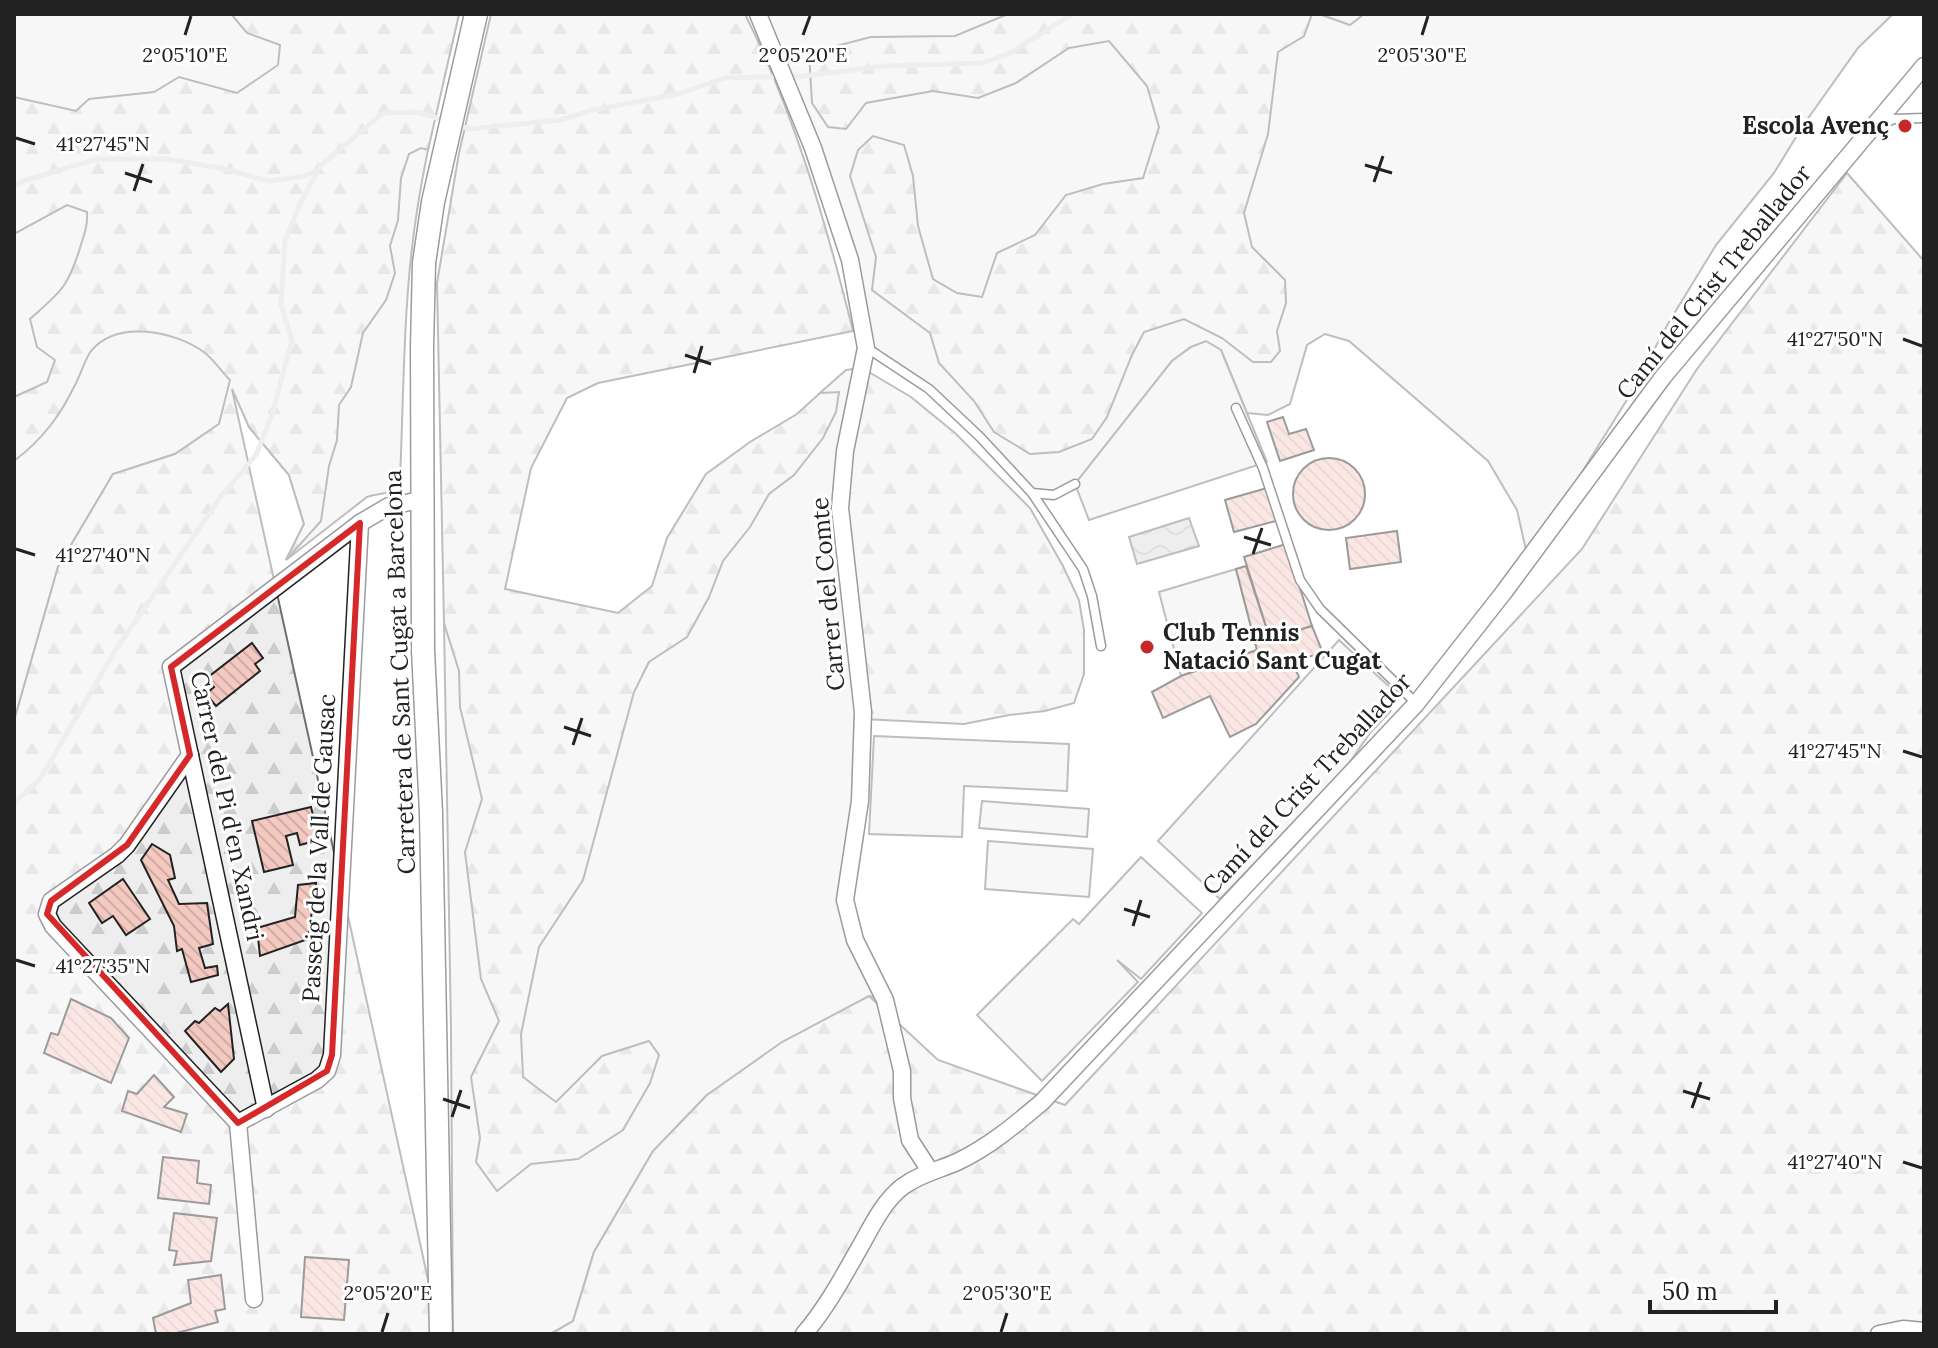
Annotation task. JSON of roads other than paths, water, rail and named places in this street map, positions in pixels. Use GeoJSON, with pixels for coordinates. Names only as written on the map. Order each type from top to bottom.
{"type":"FeatureCollection","features":[{"type":"Feature","properties":{"kind":"main road","name":"Carretera de Sant Cugat a Barcelona"},"geometry":{"type":"LineString","coordinates":[[441,1334],[431,827],[423,650],[424,263],[440,171],[476,14]]}},
{"type":"Feature","properties":{"kind":"street","name":"Carrer del Comte"},"geometry":{"type":"LineString","coordinates":[[758,14],[813,148],[850,260],[866,348],[845,451],[840,508],[863,712],[860,801],[845,900],[855,940],[885,1000],[902,1071],[902,1098],[910,1140],[930,1171]]}},
{"type":"Feature","properties":{"kind":"street","name":"Camí del Crist Treballador"},"geometry":{"type":"LineString","coordinates":[[804,1334],[832,1296],[886,1203],[903,1187],[930,1171],[957,1162],[986,1145],[1042,1102],[1416,704],[1504,592],[1663,377],[1924,66]]}},
{"type":"Feature","properties":{"kind":"street","name":"Carrer del Pi d'en Xandri"},"geometry":{"type":"LineString","coordinates":[[266,1109],[171,667],[360,523],[389,506],[421,500]]}},
{"type":"Feature","properties":{"kind":"street","name":"Passeig de la Vall de Gausac"},"geometry":{"type":"LineString","coordinates":[[238,1123],[317,1080],[327,1071],[332,1055],[360,523]]}},
{"type":"Feature","properties":{"kind":"street"},"geometry":{"type":"LineString","coordinates":[[190,755],[127,845],[51,901],[47,914],[53,926],[238,1123],[254,1299]]}},
{"type":"Feature","properties":{"kind":"street"},"geometry":{"type":"LineString","coordinates":[[1879,1334],[1903,1329],[1924,1331]]}},
{"type":"Feature","properties":{"kind":"lane"},"geometry":{"type":"LineString","coordinates":[[1870,128],[1894,119],[1924,118]]}},
{"type":"Feature","properties":{"kind":"lane"},"geometry":{"type":"LineString","coordinates":[[866,348],[929,389],[980,437],[1032,493],[1083,569],[1092,596],[1101,646]]}},
{"type":"Feature","properties":{"kind":"lane"},"geometry":{"type":"LineString","coordinates":[[1236,408],[1263,468],[1300,580],[1320,609],[1416,704]]}},
{"type":"Feature","properties":{"kind":"lane"},"geometry":{"type":"LineString","coordinates":[[1032,493],[1054,495],[1075,484]]}},
{"type":"Feature","properties":{"kind":"water"},"geometry":{"type":"Polygon","coordinates":[[[1189,518],[1199,546],[1137,564],[1129,537],[1189,518]]]}},
{"type":"Feature","properties":{"kind":"waterway"},"geometry":{"type":"LineString","coordinates":[[457,125],[470,129],[560,120],[593,110],[678,94],[725,78],[804,76],[884,66],[983,63],[1010,53],[1072,14]]}},
{"type":"Feature","properties":{"kind":"waterway"},"geometry":{"type":"LineString","coordinates":[[14,803],[40,779],[115,651],[222,495],[256,455],[272,415],[292,340],[281,305],[285,241],[321,165],[383,113],[417,112],[444,120]]}},
{"type":"Feature","properties":{"kind":"waterway"},"geometry":{"type":"LineString","coordinates":[[14,186],[97,159],[167,159],[269,181],[301,177],[317,171]]}},
{"type":"Feature","properties":{"kind":"place","name":"Escola Avenç"},"geometry":{"type":"Point","coordinates":[1905,126]}},
{"type":"Feature","properties":{"kind":"place","name":"Club Tennis Natació Sant Cugat"},"geometry":{"type":"Point","coordinates":[1147,647]}}]}
